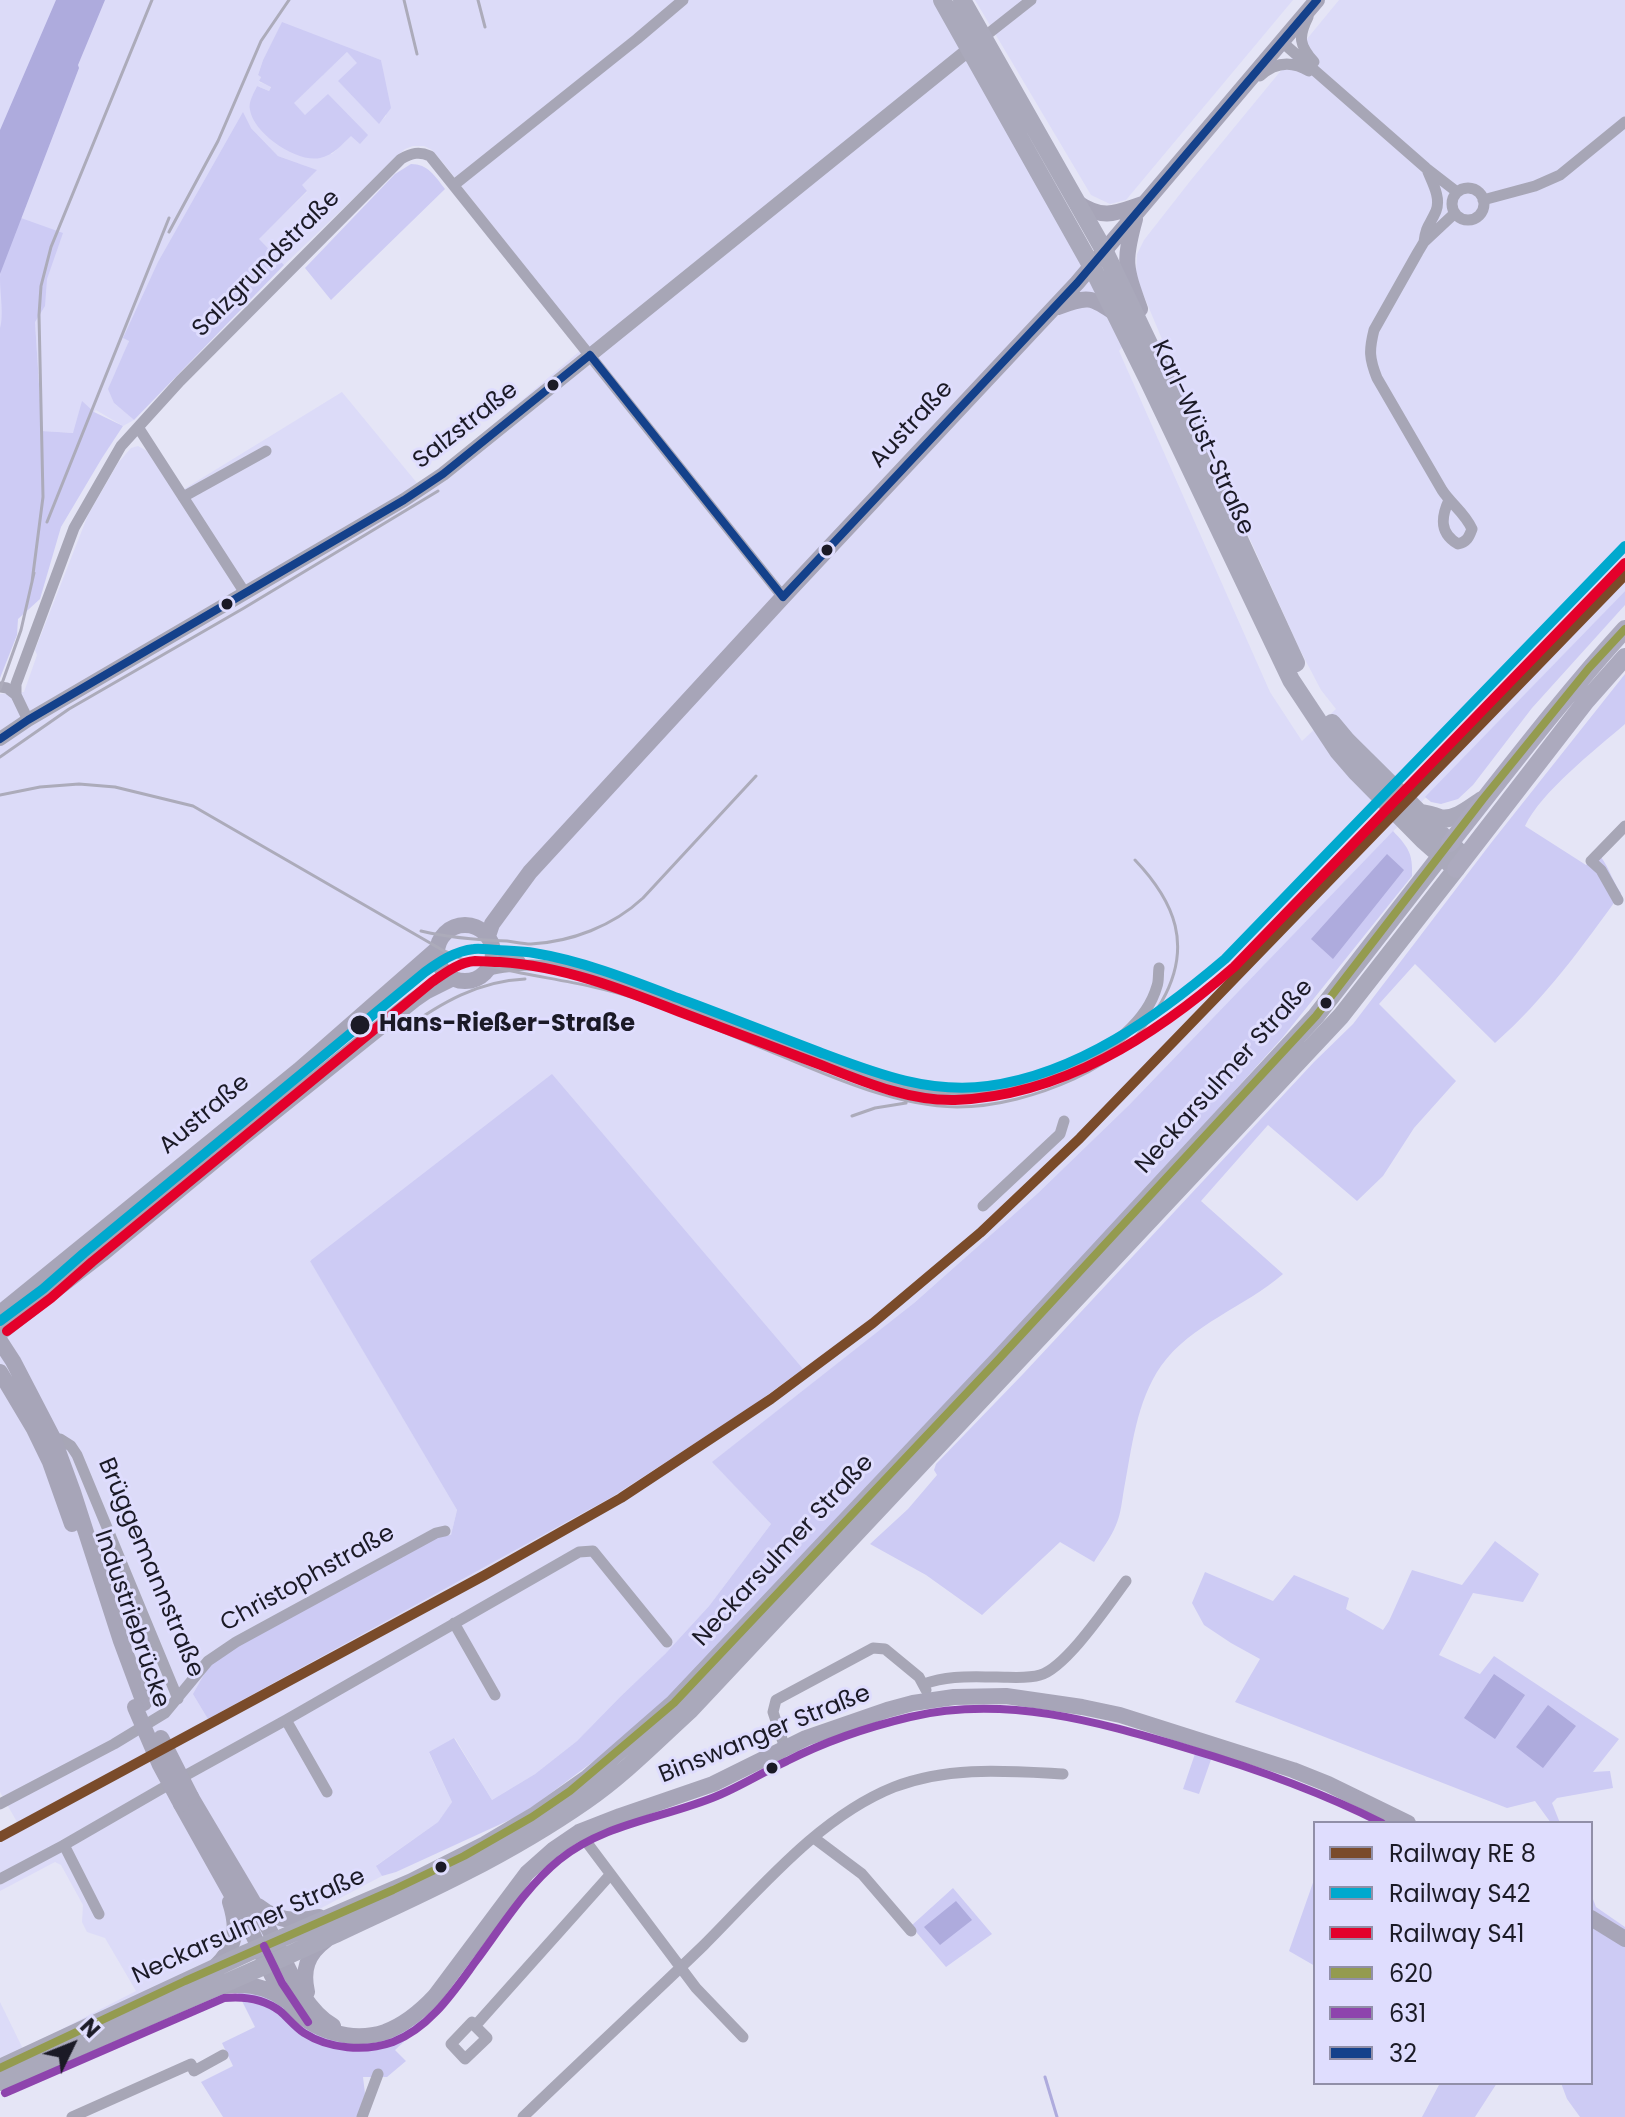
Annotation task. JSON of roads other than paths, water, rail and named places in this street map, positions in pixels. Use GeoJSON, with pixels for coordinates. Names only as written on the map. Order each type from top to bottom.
{"type":"FeatureCollection","features":[{"type":"Feature","properties":{"kind":"highway"},"geometry":{"type":"LineString","coordinates":[[1445,850],[1589,668],[1625,629]]}},
{"type":"Feature","properties":{"kind":"highway"},"geometry":{"type":"LineString","coordinates":[[1460,863],[1586,701],[1625,657]]}},
{"type":"Feature","properties":{"kind":"main road","name":"Karl-Wüst-Straße"},"geometry":{"type":"LineString","coordinates":[[942,0],[977,43],[1078,203],[1160,367],[1307,687],[1374,779]]}},
{"type":"Feature","properties":{"kind":"main road","name":"Karl-Wüst-Straße"},"geometry":{"type":"LineString","coordinates":[[962,0],[977,43],[1117,314],[1291,680],[1338,751],[1374,779],[1460,863]]}},
{"type":"Feature","properties":{"kind":"main road","name":"Austraße"},"geometry":{"type":"LineString","coordinates":[[0,1313],[299,1070],[437,949],[450,929],[471,925],[530,872],[1092,267],[1316,1]]}},
{"type":"Feature","properties":{"kind":"main road"},"geometry":{"type":"LineString","coordinates":[[1078,203],[1092,213],[1100,214],[1142,208],[1127,249],[1128,274],[1160,367]]}},
{"type":"Feature","properties":{"kind":"main road"},"geometry":{"type":"LineString","coordinates":[[1053,310],[1082,298],[1096,300],[1117,314]]}},
{"type":"Feature","properties":{"kind":"main road"},"geometry":{"type":"LineString","coordinates":[[1412,818],[1450,818],[1467,811],[1483,799]]}},
{"type":"Feature","properties":{"kind":"main road","name":"Neckarsulmer Straße"},"geometry":{"type":"LineString","coordinates":[[0,2082],[272,1953],[347,1909],[412,1882],[485,1845],[534,1816],[588,1778],[674,1703],[997,1361],[1316,1016],[1445,850]]}},
{"type":"Feature","properties":{"kind":"main road","name":"Neckarsulmer Straße"},"geometry":{"type":"LineString","coordinates":[[272,1953],[331,1936],[431,1890],[545,1828],[589,1799],[690,1710],[1341,1016],[1460,863]]}},
{"type":"Feature","properties":{"kind":"main road","name":"Austraße"},"geometry":{"type":"LineString","coordinates":[[0,1333],[414,1000],[453,978],[472,980],[487,971],[493,958],[490,942],[492,924],[530,872]]}},
{"type":"Feature","properties":{"kind":"main road"},"geometry":{"type":"LineString","coordinates":[[471,925],[483,931],[490,942]]}},
{"type":"Feature","properties":{"kind":"main road"},"geometry":{"type":"LineString","coordinates":[[437,949],[438,962],[453,978]]}},
{"type":"Feature","properties":{"kind":"main road","name":"Brüggemannstraße"},"geometry":{"type":"LineString","coordinates":[[0,1341],[54,1440]]}},
{"type":"Feature","properties":{"kind":"main road","name":"Industriebrücke"},"geometry":{"type":"LineString","coordinates":[[0,1372],[50,1462],[97,1604],[160,1765],[252,1899],[272,1953]]}},
{"type":"Feature","properties":{"kind":"main road","name":"Industriebrücke"},"geometry":{"type":"LineString","coordinates":[[54,1440],[121,1641],[139,1705]]}},
{"type":"Feature","properties":{"kind":"main road","name":"Binswanger Straße"},"geometry":{"type":"LineString","coordinates":[[272,1953],[289,2004],[311,2023],[323,2029],[354,2035],[385,2032],[427,2004],[527,1873],[579,1832],[709,1786],[785,1748],[926,1692],[954,1697],[1006,1696],[1120,1715],[1293,1770],[1404,1821]]}},
{"type":"Feature","properties":{"kind":"main road","name":"Industriebrücke"},"geometry":{"type":"LineString","coordinates":[[186,1800],[219,1870],[272,1953]]}},
{"type":"Feature","properties":{"kind":"main road"},"geometry":{"type":"LineString","coordinates":[[219,1870],[232,1906],[235,1939],[223,1959],[217,1978],[261,1988],[289,2004]]}},
{"type":"Feature","properties":{"kind":"main road"},"geometry":{"type":"LineString","coordinates":[[252,1899],[273,1916],[297,1921],[347,1909]]}},
{"type":"Feature","properties":{"kind":"main road"},"geometry":{"type":"LineString","coordinates":[[1593,1919],[1625,1939]]}},
{"type":"Feature","properties":{"kind":"main road"},"geometry":{"type":"LineString","coordinates":[[312,2009],[304,1969],[313,1952],[331,1936]]}},
{"type":"Feature","properties":{"kind":"main road"},"geometry":{"type":"LineString","coordinates":[[272,1953],[312,2009],[327,2022],[354,2035]]}},
{"type":"Feature","properties":{"kind":"main road","name":"Neckarsulmer Straße"},"geometry":{"type":"LineString","coordinates":[[0,2068],[217,1978]]}},
{"type":"Feature","properties":{"kind":"street"},"geometry":{"type":"LineString","coordinates":[[683,0],[454,185],[783,597]]}},
{"type":"Feature","properties":{"kind":"street","name":"Salzstraße"},"geometry":{"type":"LineString","coordinates":[[0,739],[443,474],[1031,0]]}},
{"type":"Feature","properties":{"kind":"street"},"geometry":{"type":"LineString","coordinates":[[1316,1],[1303,27],[1302,46],[1332,86]]}},
{"type":"Feature","properties":{"kind":"street"},"geometry":{"type":"LineString","coordinates":[[1282,42],[1457,192]]}},
{"type":"Feature","properties":{"kind":"street"},"geometry":{"type":"LineString","coordinates":[[1238,95],[1267,70],[1280,64],[1293,63],[1332,86]]}},
{"type":"Feature","properties":{"kind":"street"},"geometry":{"type":"LineString","coordinates":[[1483,200],[1552,179],[1570,168],[1625,122]]}},
{"type":"Feature","properties":{"kind":"street","name":"Salzgrundstraße"},"geometry":{"type":"LineString","coordinates":[[16,695],[16,684],[74,528],[121,446],[180,381],[401,159],[411,153],[421,152],[430,156],[454,185]]}},
{"type":"Feature","properties":{"kind":"street"},"geometry":{"type":"LineString","coordinates":[[1424,242],[1425,228],[1436,211],[1438,201],[1426,168]]}},
{"type":"Feature","properties":{"kind":"street"},"geometry":{"type":"LineString","coordinates":[[1470,188],[1479,192],[1483,200],[1482,211],[1472,219],[1463,219],[1455,213],[1452,205],[1457,192],[1470,188]]}},
{"type":"Feature","properties":{"kind":"street"},"geometry":{"type":"LineString","coordinates":[[1449,500],[1377,378],[1370,359],[1374,330],[1424,242],[1455,213]]}},
{"type":"Feature","properties":{"kind":"street"},"geometry":{"type":"LineString","coordinates":[[138,427],[245,593]]}},
{"type":"Feature","properties":{"kind":"street"},"geometry":{"type":"LineString","coordinates":[[183,497],[266,451]]}},
{"type":"Feature","properties":{"kind":"street"},"geometry":{"type":"LineString","coordinates":[[0,687],[16,695],[28,720]]}},
{"type":"Feature","properties":{"kind":"street"},"geometry":{"type":"LineString","coordinates":[[1618,900],[1601,870],[1591,861],[1625,826]]}},
{"type":"Feature","properties":{"kind":"street"},"geometry":{"type":"LineString","coordinates":[[490,942],[500,954],[523,963],[548,965],[625,986],[878,1081],[953,1094],[1001,1090],[1047,1077],[1101,1052],[1118,1040],[1148,1005],[1157,986],[1159,968]]}},
{"type":"Feature","properties":{"kind":"street"},"geometry":{"type":"LineString","coordinates":[[487,971],[523,963]]}},
{"type":"Feature","properties":{"kind":"street"},"geometry":{"type":"LineString","coordinates":[[983,1206],[1060,1134],[1064,1121]]}},
{"type":"Feature","properties":{"kind":"street","name":"Brüggemannstraße"},"geometry":{"type":"LineString","coordinates":[[54,1440],[65,1441],[77,1455],[178,1699]]}},
{"type":"Feature","properties":{"kind":"street","name":"Christophstraße"},"geometry":{"type":"LineString","coordinates":[[0,1804],[165,1713],[208,1661],[236,1642],[436,1533],[445,1531]]}},
{"type":"Feature","properties":{"kind":"street"},"geometry":{"type":"LineString","coordinates":[[0,1879],[579,1552],[593,1551],[667,1642]]}},
{"type":"Feature","properties":{"kind":"street","name":"Binswanger Straße"},"geometry":{"type":"LineString","coordinates":[[926,1692],[949,1677],[1022,1678],[1049,1672],[1065,1660],[1126,1581]]}},
{"type":"Feature","properties":{"kind":"street"},"geometry":{"type":"LineString","coordinates":[[454,1623],[495,1695]]}},
{"type":"Feature","properties":{"kind":"street"},"geometry":{"type":"LineString","coordinates":[[785,1748],[773,1712],[776,1700],[873,1648],[885,1649],[919,1677],[926,1692]]}},
{"type":"Feature","properties":{"kind":"street"},"geometry":{"type":"LineString","coordinates":[[286,1720],[327,1792]]}},
{"type":"Feature","properties":{"kind":"street"},"geometry":{"type":"LineString","coordinates":[[523,2117],[814,1838],[855,1806],[905,1783],[932,1776],[983,1770],[1063,1774]]}},
{"type":"Feature","properties":{"kind":"street"},"geometry":{"type":"LineString","coordinates":[[579,1832],[680,1967],[710,2004],[743,2037]]}},
{"type":"Feature","properties":{"kind":"street"},"geometry":{"type":"LineString","coordinates":[[814,1838],[862,1874],[911,1931]]}},
{"type":"Feature","properties":{"kind":"street"},"geometry":{"type":"LineString","coordinates":[[64,1845],[99,1914]]}},
{"type":"Feature","properties":{"kind":"street"},"geometry":{"type":"LineString","coordinates":[[475,2026],[610,1875]]}},
{"type":"Feature","properties":{"kind":"street"},"geometry":{"type":"LineString","coordinates":[[72,2117],[191,2064],[194,2071],[223,2055]]}},
{"type":"Feature","properties":{"kind":"street"},"geometry":{"type":"LineString","coordinates":[[362,2117],[378,2074]]}},
{"type":"Feature","properties":{"kind":"waterway"},"geometry":{"type":"LineString","coordinates":[[1045,2077],[1057,2117]]}},
{"type":"Feature","properties":{"kind":"railway"},"geometry":{"type":"LineString","coordinates":[[32,582],[43,497],[41,286],[51,247],[152,0]]}},
{"type":"Feature","properties":{"kind":"railway"},"geometry":{"type":"LineString","coordinates":[[169,232],[218,141],[261,41],[289,0]]}},
{"type":"Feature","properties":{"kind":"railway"},"geometry":{"type":"LineString","coordinates":[[404,0],[417,54]]}},
{"type":"Feature","properties":{"kind":"railway"},"geometry":{"type":"LineString","coordinates":[[478,0],[485,27]]}},
{"type":"Feature","properties":{"kind":"railway"},"geometry":{"type":"LineString","coordinates":[[47,522],[169,218]]}},
{"type":"Feature","properties":{"kind":"railway"},"geometry":{"type":"LineString","coordinates":[[0,757],[69,709],[438,491]]}},
{"type":"Feature","properties":{"kind":"railway"},"geometry":{"type":"LineString","coordinates":[[0,689],[21,630],[34,573]]}},
{"type":"Feature","properties":{"kind":"railway"},"geometry":{"type":"LineString","coordinates":[[421,931],[531,944],[561,940],[591,931],[618,917],[643,898],[756,776]]}},
{"type":"Feature","properties":{"kind":"railway"},"geometry":{"type":"LineString","coordinates":[[0,795],[40,787],[79,784],[115,787],[193,806],[466,961],[620,994],[686,1017],[859,1087],[908,1101],[957,1107],[1017,1099],[1074,1079],[1101,1065],[1124,1047],[1154,1014],[1171,981],[1178,943],[1169,909],[1135,860]]}},
{"type":"Feature","properties":{"kind":"railway"},"geometry":{"type":"LineString","coordinates":[[403,1030],[461,995],[491,984],[525,979]]}},
{"type":"Feature","properties":{"kind":"railway"},"geometry":{"type":"LineString","coordinates":[[852,1116],[906,1103]]}},
{"type":"Feature","properties":{"kind":"rail line","name":"S42"},"geometry":{"type":"LineString","coordinates":[[0,1321],[43,1289],[425,972],[467,950],[530,952],[591,967],[861,1067],[923,1084],[966,1088],[988,1086],[1054,1069],[1085,1056],[1144,1021],[1225,959],[1625,546]]}},
{"type":"Feature","properties":{"kind":"rail line","name":"S41"},"geometry":{"type":"LineString","coordinates":[[7,1331],[51,1298],[432,982],[463,963],[523,964],[592,980],[870,1084],[921,1097],[955,1100],[994,1096],[1033,1087],[1105,1058],[1172,1016],[1234,967],[1625,563]]}},
{"type":"Feature","properties":{"kind":"place","name":"Hans-Rießer-Straße"},"geometry":{"type":"Point","coordinates":[360,1025]}}]}
